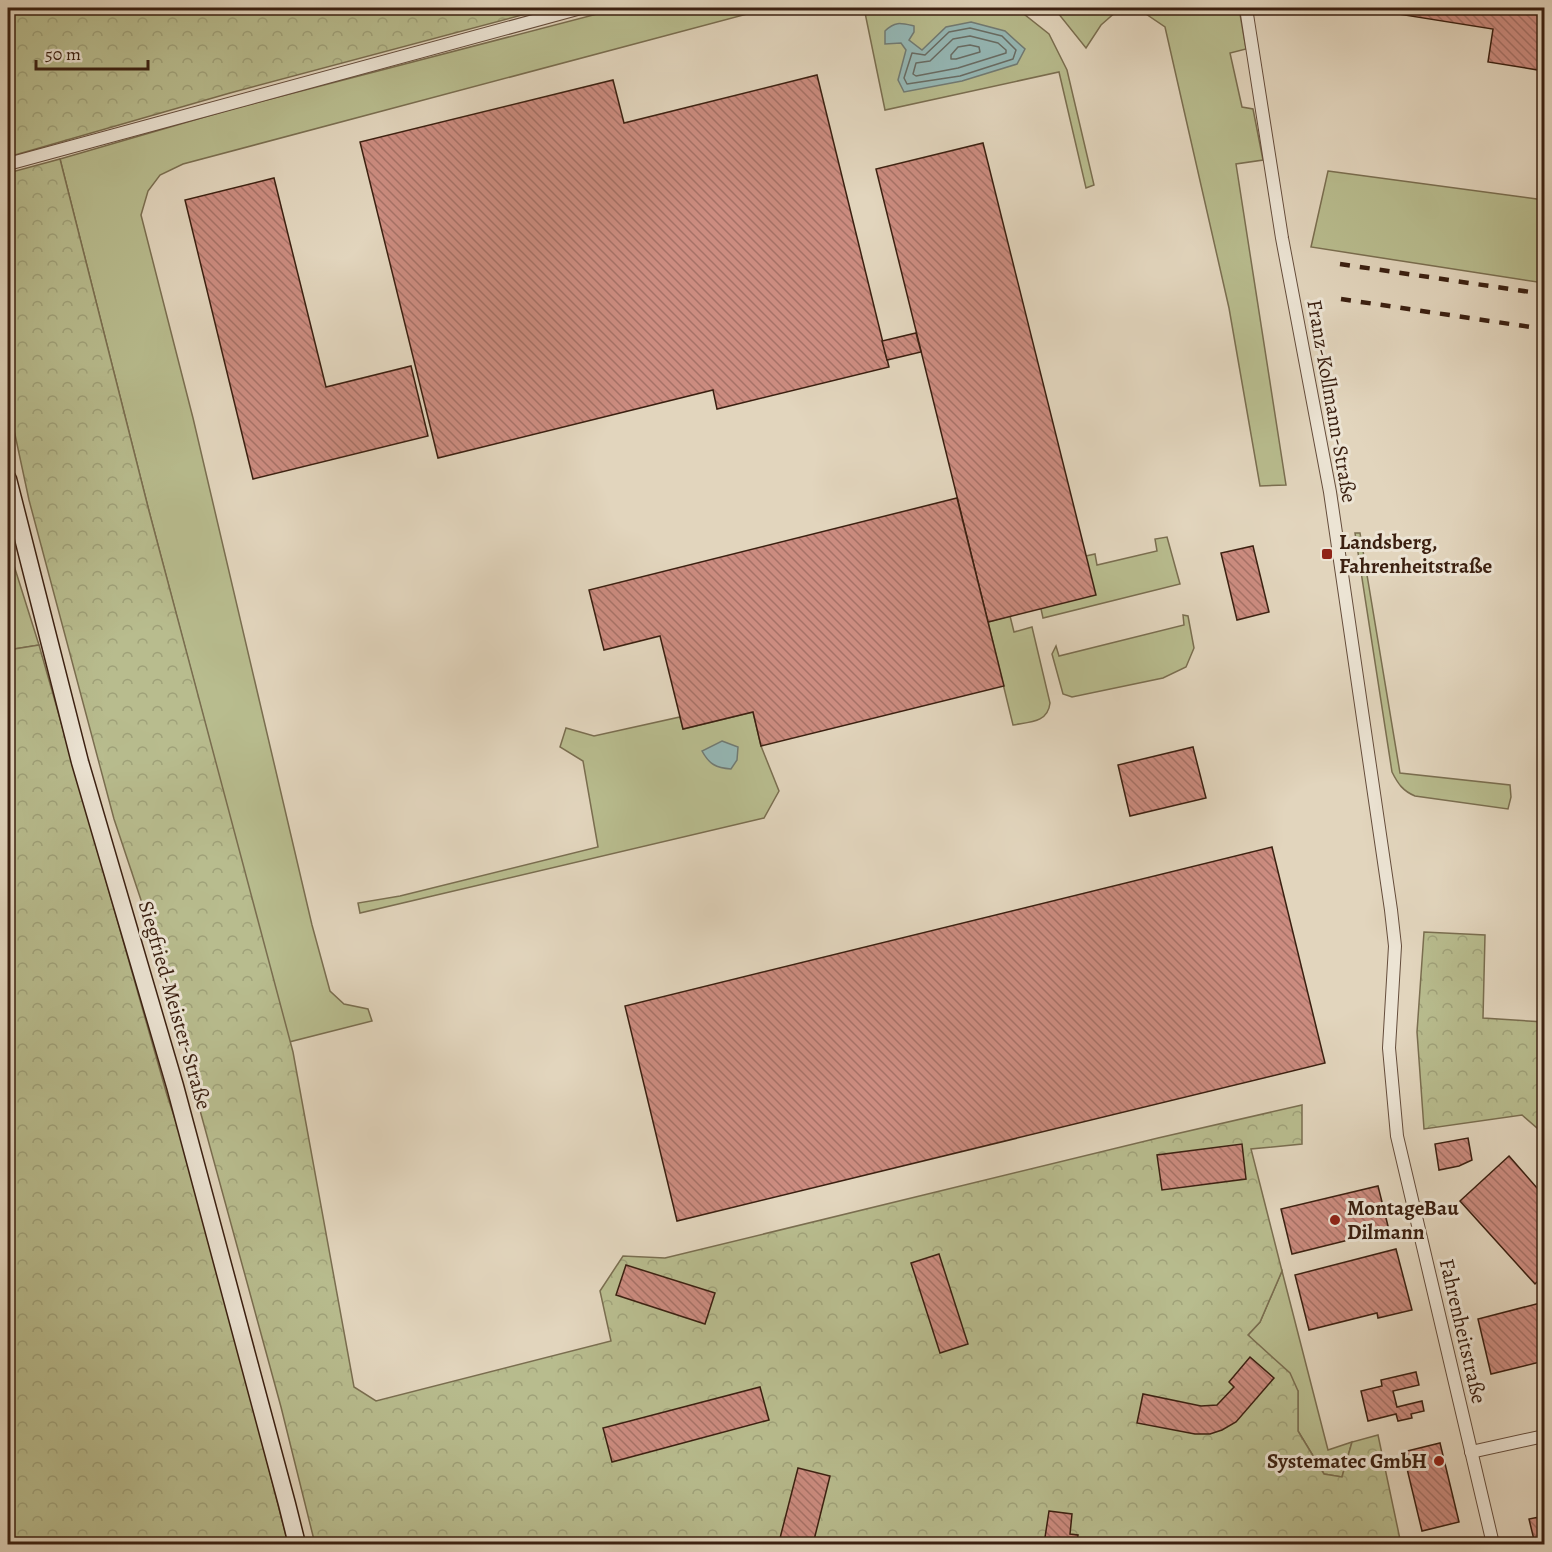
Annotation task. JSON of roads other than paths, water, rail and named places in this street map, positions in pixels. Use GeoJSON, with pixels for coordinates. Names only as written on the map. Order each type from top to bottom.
{"type":"FeatureCollection","features":[{"type":"Feature","properties":{"kind":"street"},"geometry":{"type":"LineString","coordinates":[[8,164],[580,8]]}},
{"type":"Feature","properties":{"kind":"street","name":"Franz-Kollmann-Straße"},"geometry":{"type":"LineString","coordinates":[[1246,8],[1282,238],[1330,492],[1391,910]]}},
{"type":"Feature","properties":{"kind":"street","name":"Siegfried-Meister-Straße"},"geometry":{"type":"LineString","coordinates":[[8,479],[80,762],[178,1097],[297,1545]]}},
{"type":"Feature","properties":{"kind":"street","name":"Fahrenheitstraße"},"geometry":{"type":"LineString","coordinates":[[1391,910],[1395,946],[1389,1048],[1397,1136],[1493,1545]]}},
{"type":"Feature","properties":{"kind":"street"},"geometry":{"type":"LineString","coordinates":[[1472,1452],[1545,1436]]}},
{"type":"Feature","properties":{"kind":"water"},"geometry":{"type":"Polygon","coordinates":[[[971,22],[1005,31],[1025,49],[1017,64],[962,81],[904,92],[898,80],[906,50],[901,43],[885,44],[885,31],[898,24],[914,26],[914,32],[909,40],[922,50],[946,27],[971,22]]]}},
{"type":"Feature","properties":{"kind":"water"},"geometry":{"type":"Polygon","coordinates":[[[722,741],[738,747],[737,760],[731,769],[721,768],[714,764],[702,751],[722,741]]]}},
{"type":"Feature","properties":{"kind":"railway"},"geometry":{"type":"LineString","coordinates":[[1340,264],[1544,294]]}},
{"type":"Feature","properties":{"kind":"railway"},"geometry":{"type":"LineString","coordinates":[[1341,299],[1544,329]]}},
{"type":"Feature","properties":{"kind":"place","name":"Landsberg, Fahrenheitstraße"},"geometry":{"type":"Point","coordinates":[1327,554]}},
{"type":"Feature","properties":{"kind":"place","name":"MontageBau Dilmann"},"geometry":{"type":"Point","coordinates":[1335,1220]}},
{"type":"Feature","properties":{"kind":"place","name":"Systematec GmbH"},"geometry":{"type":"Point","coordinates":[1439,1461]}}]}
